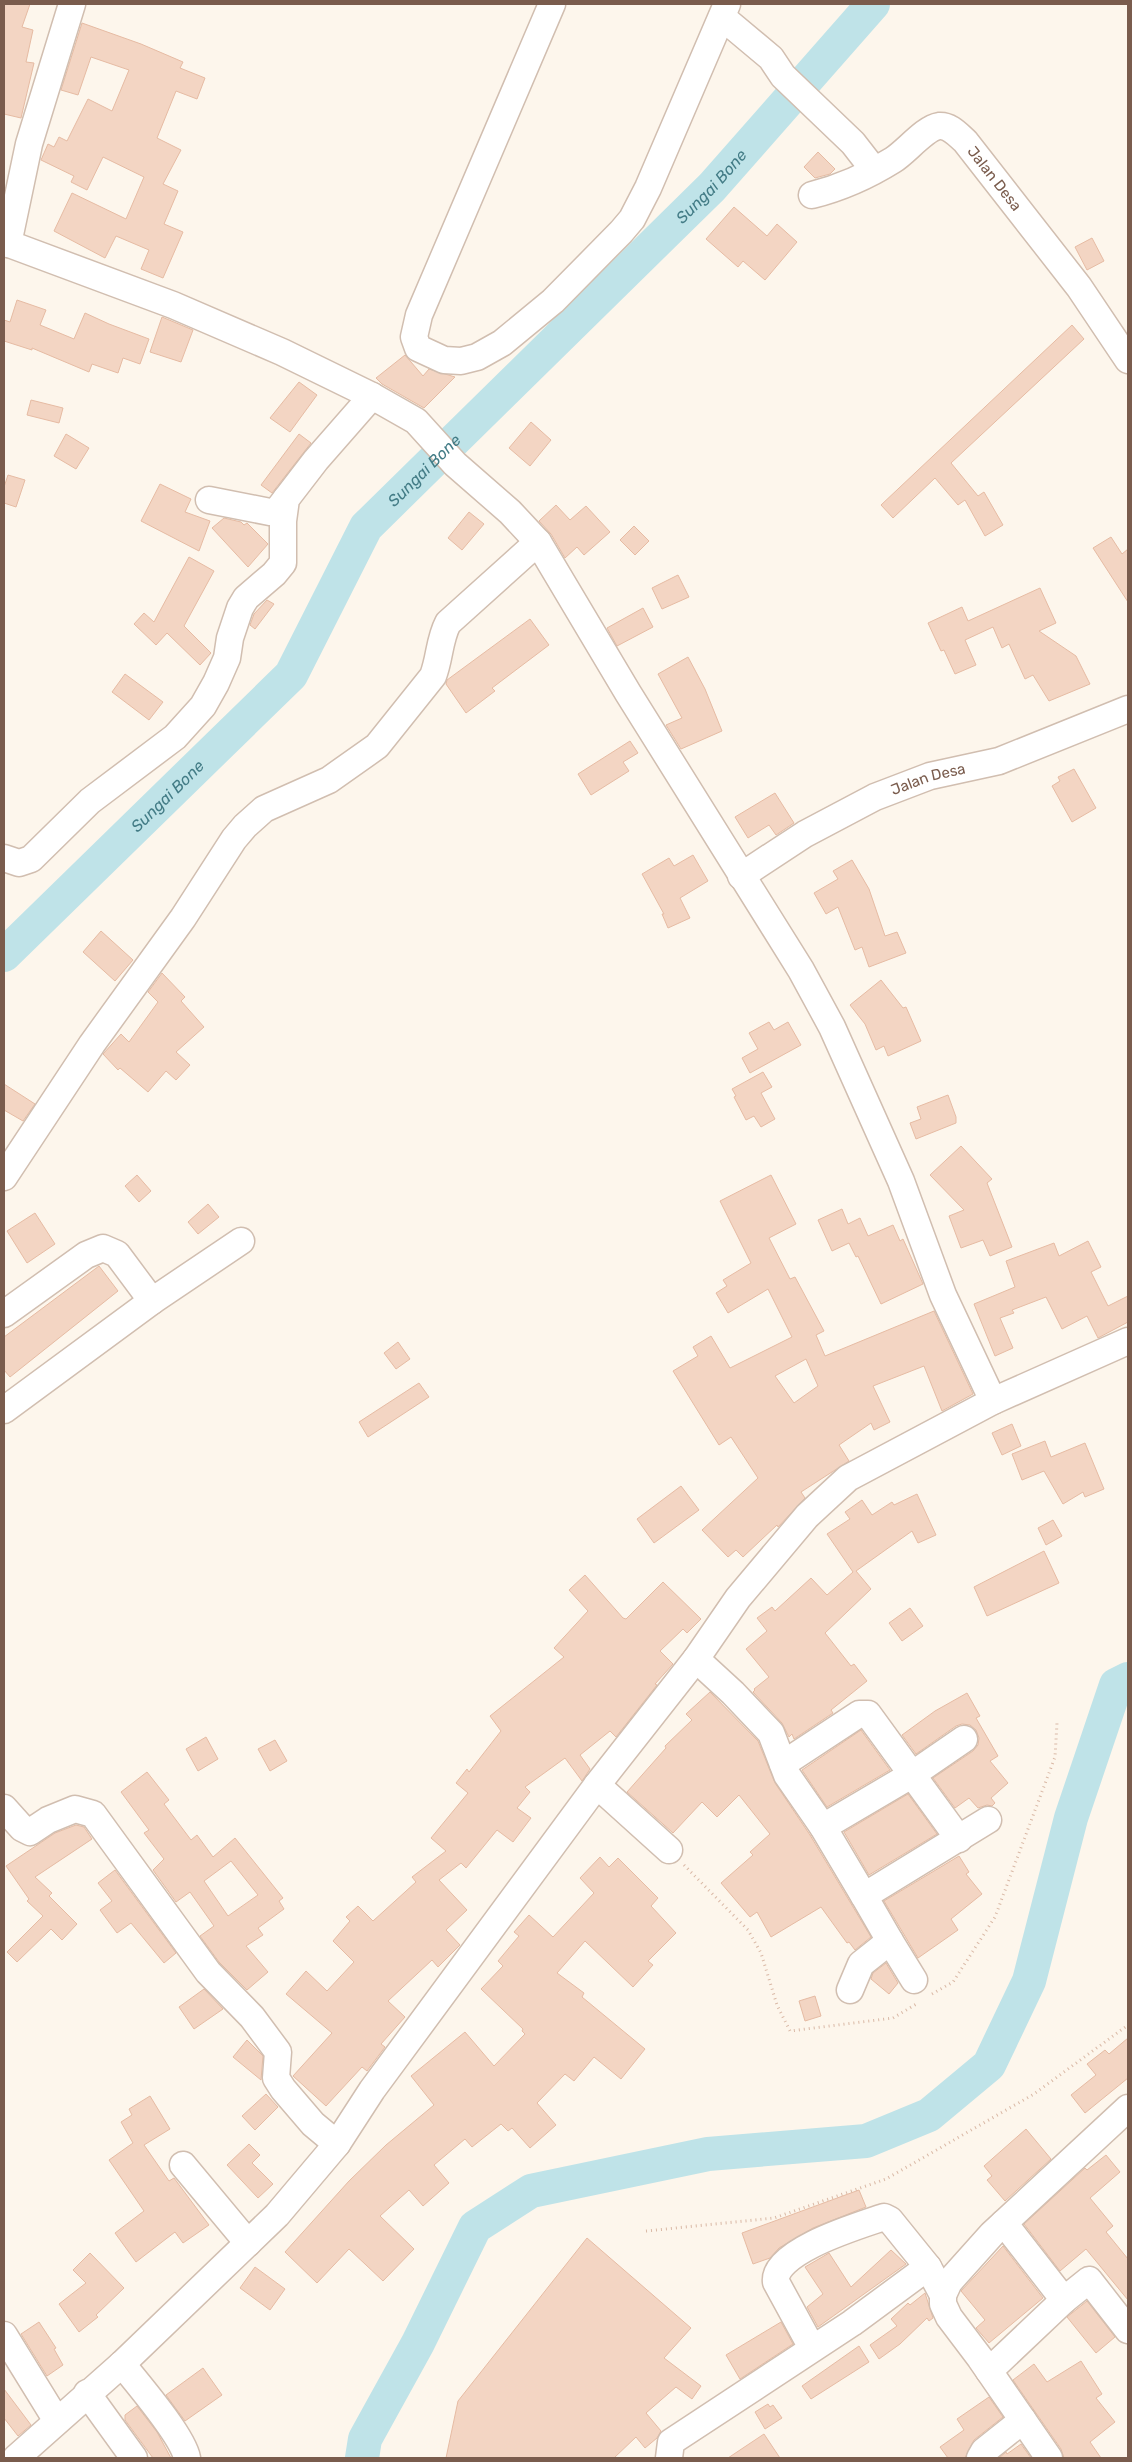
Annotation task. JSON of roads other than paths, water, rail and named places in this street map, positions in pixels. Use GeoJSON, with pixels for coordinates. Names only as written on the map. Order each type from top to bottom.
{"type":"FeatureCollection","features":[{"type":"Feature","properties":{"kind":"street"},"geometry":{"type":"LineString","coordinates":[[72,4],[29,144],[6,243],[173,305],[282,352],[372,396],[416,421],[455,464],[510,512],[538,542],[628,693],[801,970],[832,1027],[900,1181],[943,1295],[993,1401]]}},
{"type":"Feature","properties":{"kind":"street"},"geometry":{"type":"LineString","coordinates":[[552,4],[419,315],[414,337],[418,348],[444,360],[461,361],[477,357],[502,342],[553,301],[632,219],[648,188],[725,10],[777,67],[853,143],[874,170]]}},
{"type":"Feature","properties":{"kind":"street","name":"Jalan Desa"},"geometry":{"type":"LineString","coordinates":[[812,195],[834,190],[895,159],[930,129],[938,126],[950,129],[965,142],[1073,280],[1128,360]]}},
{"type":"Feature","properties":{"kind":"street"},"geometry":{"type":"LineString","coordinates":[[4,858],[19,864],[31,860],[90,801],[175,736],[203,706],[227,658],[232,631],[240,608],[246,598],[274,574],[283,563],[285,556],[284,521],[316,460],[372,396]]}},
{"type":"Feature","properties":{"kind":"street"},"geometry":{"type":"LineString","coordinates":[[209,500],[276,512],[284,521]]}},
{"type":"Feature","properties":{"kind":"street"},"geometry":{"type":"LineString","coordinates":[[4,1177],[92,1044],[183,918],[234,839],[264,809],[330,780],[377,746],[433,676],[437,665],[442,635],[448,623],[538,542]]}},
{"type":"Feature","properties":{"kind":"street","name":"Jalan Desa"},"geometry":{"type":"LineString","coordinates":[[742,876],[797,839],[875,797],[930,776],[999,761],[1128,709]]}},
{"type":"Feature","properties":{"kind":"street"},"geometry":{"type":"LineString","coordinates":[[7,1400],[241,1240]]}},
{"type":"Feature","properties":{"kind":"street"},"geometry":{"type":"LineString","coordinates":[[4,1314],[98,1248],[109,1249],[117,1254],[152,1301]]}},
{"type":"Feature","properties":{"kind":"street"},"geometry":{"type":"LineString","coordinates":[[25,2455],[57,2420],[122,2364],[277,2215],[337,2144],[372,2090],[597,1785],[696,1660],[738,1598],[807,1516],[848,1478],[993,1401],[1128,1342]]}},
{"type":"Feature","properties":{"kind":"street"},"geometry":{"type":"LineString","coordinates":[[696,1660],[763,1723],[771,1733],[794,1786],[823,1827],[914,1980]]}},
{"type":"Feature","properties":{"kind":"street"},"geometry":{"type":"LineString","coordinates":[[783,1764],[859,1714],[865,1714],[872,1717],[958,1839]]}},
{"type":"Feature","properties":{"kind":"street"},"geometry":{"type":"LineString","coordinates":[[823,1827],[913,1774],[964,1739]]}},
{"type":"Feature","properties":{"kind":"street"},"geometry":{"type":"LineString","coordinates":[[597,1785],[669,1850]]}},
{"type":"Feature","properties":{"kind":"street"},"geometry":{"type":"LineString","coordinates":[[4,1808],[22,1828],[30,1832],[48,1820],[75,1808],[93,1814],[208,1972],[252,2017],[278,2052],[276,2078],[283,2089],[313,2124],[337,2144]]}},
{"type":"Feature","properties":{"kind":"street"},"geometry":{"type":"LineString","coordinates":[[864,1896],[988,1820]]}},
{"type":"Feature","properties":{"kind":"street"},"geometry":{"type":"LineString","coordinates":[[850,1990],[861,1964],[890,1941]]}},
{"type":"Feature","properties":{"kind":"street"},"geometry":{"type":"LineString","coordinates":[[1050,2458],[949,2317],[943,2304],[943,2295],[949,2282],[960,2269],[1004,2223],[1128,2108]]}},
{"type":"Feature","properties":{"kind":"street"},"geometry":{"type":"LineString","coordinates":[[184,2165],[248,2243]]}},
{"type":"Feature","properties":{"kind":"street"},"geometry":{"type":"LineString","coordinates":[[812,2348],[776,2282],[778,2270],[792,2256],[813,2244],[884,2217],[890,2220],[928,2267],[943,2295]]}},
{"type":"Feature","properties":{"kind":"street"},"geometry":{"type":"LineString","coordinates":[[1004,2223],[1064,2300]]}},
{"type":"Feature","properties":{"kind":"street"},"geometry":{"type":"LineString","coordinates":[[669,2458],[672,2442],[852,2323],[928,2267]]}},
{"type":"Feature","properties":{"kind":"street"},"geometry":{"type":"LineString","coordinates":[[989,2371],[1064,2300],[1089,2280],[1128,2330]]}},
{"type":"Feature","properties":{"kind":"street"},"geometry":{"type":"LineString","coordinates":[[4,2335],[57,2420]]}},
{"type":"Feature","properties":{"kind":"street"},"geometry":{"type":"LineString","coordinates":[[122,2364],[160,2413],[185,2450],[187,2458]]}},
{"type":"Feature","properties":{"kind":"street"},"geometry":{"type":"LineString","coordinates":[[87,2393],[134,2458]]}},
{"type":"Feature","properties":{"kind":"street"},"geometry":{"type":"LineString","coordinates":[[980,2458],[984,2451],[1023,2420]]}},
{"type":"Feature","properties":{"kind":"waterway","name":"Sungai Bone"},"geometry":{"type":"LineString","coordinates":[[4,955],[291,675],[366,527],[712,187],[873,4]]}},
{"type":"Feature","properties":{"kind":"waterway"},"geometry":{"type":"LineString","coordinates":[[362,2458],[365,2439],[418,2343],[475,2227],[531,2191],[708,2154],[866,2141],[929,2115],[989,2065],[1029,1981],[1071,1818],[1116,1685],[1128,1679]]}}]}
